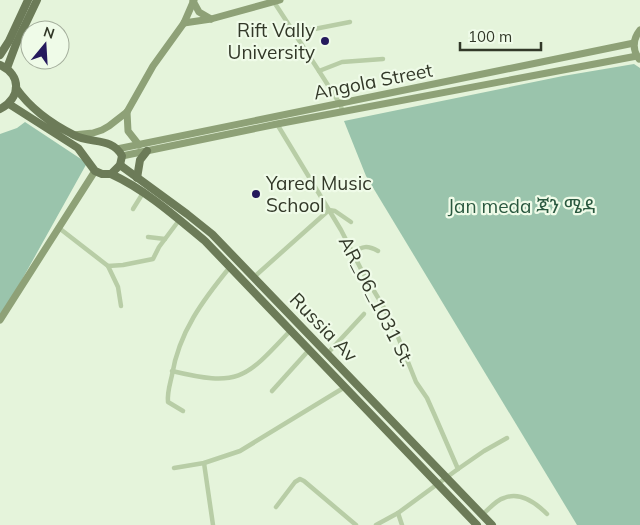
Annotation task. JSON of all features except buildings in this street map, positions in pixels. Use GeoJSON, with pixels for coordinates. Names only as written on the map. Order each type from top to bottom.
{"type":"FeatureCollection","features":[{"type":"Feature","properties":{"kind":"main road"},"geometry":{"type":"LineString","coordinates":[[0,55],[9,41],[27,1],[36,3],[4,66],[14,77],[16,88],[14,97],[9,104],[0,110]]}},
{"type":"Feature","properties":{"kind":"main road"},"geometry":{"type":"LineString","coordinates":[[193,1],[198,12],[211,19]]}},
{"type":"Feature","properties":{"kind":"main road"},"geometry":{"type":"LineString","coordinates":[[73,135],[102,130],[127,112],[153,66],[184,23],[193,1]]}},
{"type":"Feature","properties":{"kind":"main road"},"geometry":{"type":"LineString","coordinates":[[184,23],[211,19],[277,1]]}},
{"type":"Feature","properties":{"kind":"main road"},"geometry":{"type":"LineString","coordinates":[[111,174],[121,160],[147,151],[277,124],[568,69],[639,58],[634,43],[640,30]]}},
{"type":"Feature","properties":{"kind":"main road","name":"Angola Street"},"geometry":{"type":"LineString","coordinates":[[117,149],[634,43]]}},
{"type":"Feature","properties":{"kind":"main road"},"geometry":{"type":"LineString","coordinates":[[565,58],[568,69]]}},
{"type":"Feature","properties":{"kind":"main road"},"geometry":{"type":"LineString","coordinates":[[16,88],[24,100],[32,107],[73,135],[84,140],[109,144],[117,149]]}},
{"type":"Feature","properties":{"kind":"main road"},"geometry":{"type":"LineString","coordinates":[[0,320],[95,171],[78,148],[9,104]]}},
{"type":"Feature","properties":{"kind":"main road"},"geometry":{"type":"LineString","coordinates":[[127,112],[128,131],[139,145]]}},
{"type":"Feature","properties":{"kind":"main road","name":"Russia Av"},"geometry":{"type":"LineString","coordinates":[[117,149],[121,160],[137,178],[212,234],[492,525]]}},
{"type":"Feature","properties":{"kind":"main road"},"geometry":{"type":"LineString","coordinates":[[137,178],[140,160],[147,151]]}},
{"type":"Feature","properties":{"kind":"main road","name":"Russia Av"},"geometry":{"type":"LineString","coordinates":[[95,171],[102,174],[111,174],[126,180],[180,219],[205,241],[477,525]]}},
{"type":"Feature","properties":{"kind":"main road"},"geometry":{"type":"LineString","coordinates":[[205,241],[212,234]]}},
{"type":"Feature","properties":{"kind":"main road"},"geometry":{"type":"LineString","coordinates":[[238,276],[245,268]]}},
{"type":"Feature","properties":{"kind":"street"},"geometry":{"type":"LineString","coordinates":[[277,1],[294,33],[320,71],[343,112]]}},
{"type":"Feature","properties":{"kind":"street"},"geometry":{"type":"LineString","coordinates":[[294,33],[350,22]]}},
{"type":"Feature","properties":{"kind":"street"},"geometry":{"type":"LineString","coordinates":[[320,71],[342,62],[383,59]]}},
{"type":"Feature","properties":{"kind":"street","name":"AR_06_1031 St."},"geometry":{"type":"LineString","coordinates":[[277,124],[342,230],[352,253],[396,332],[416,382],[436,416],[458,469]]}},
{"type":"Feature","properties":{"kind":"street"},"geometry":{"type":"LineString","coordinates":[[133,209],[143,193]]}},
{"type":"Feature","properties":{"kind":"street"},"geometry":{"type":"LineString","coordinates":[[254,277],[329,210],[335,211],[351,222]]}},
{"type":"Feature","properties":{"kind":"street"},"geometry":{"type":"LineString","coordinates":[[108,266],[153,259],[180,219]]}},
{"type":"Feature","properties":{"kind":"street"},"geometry":{"type":"LineString","coordinates":[[58,228],[108,266],[118,287],[121,306]]}},
{"type":"Feature","properties":{"kind":"street"},"geometry":{"type":"LineString","coordinates":[[148,237],[165,239]]}},
{"type":"Feature","properties":{"kind":"street"},"geometry":{"type":"LineString","coordinates":[[352,253],[363,246],[368,246],[378,251]]}},
{"type":"Feature","properties":{"kind":"street"},"geometry":{"type":"LineString","coordinates":[[183,411],[168,402],[172,371],[178,348],[190,321],[230,267]]}},
{"type":"Feature","properties":{"kind":"street"},"geometry":{"type":"LineString","coordinates":[[327,354],[364,314]]}},
{"type":"Feature","properties":{"kind":"street"},"geometry":{"type":"LineString","coordinates":[[172,371],[198,377],[223,379],[236,377],[254,367],[290,331]]}},
{"type":"Feature","properties":{"kind":"street"},"geometry":{"type":"LineString","coordinates":[[272,391],[309,350]]}},
{"type":"Feature","properties":{"kind":"street"},"geometry":{"type":"LineString","coordinates":[[174,468],[204,463],[240,451],[345,387]]}},
{"type":"Feature","properties":{"kind":"street"},"geometry":{"type":"LineString","coordinates":[[376,525],[398,513],[484,451],[507,438]]}},
{"type":"Feature","properties":{"kind":"street"},"geometry":{"type":"LineString","coordinates":[[204,463],[212,525]]}},
{"type":"Feature","properties":{"kind":"street"},"geometry":{"type":"LineString","coordinates":[[276,507],[295,482],[300,479],[304,480],[356,525]]}},
{"type":"Feature","properties":{"kind":"street"},"geometry":{"type":"LineString","coordinates":[[482,515],[503,498],[510,496],[535,503],[547,514]]}},
{"type":"Feature","properties":{"kind":"street"},"geometry":{"type":"LineString","coordinates":[[398,513],[402,525]]}},
{"type":"Feature","properties":{"kind":"green space","name":"Jan meda ጃን ሜዳ"},"geometry":{"type":"Polygon","coordinates":[[[634,64],[640,68],[640,525],[577,525],[366,176],[344,121],[563,76],[634,64]]]}},
{"type":"Feature","properties":{"kind":"green space"},"geometry":{"type":"Polygon","coordinates":[[[25,122],[87,163],[0,319],[0,134],[17,128],[25,122]]]}},
{"type":"Feature","properties":{"kind":"place","name":"Rift Vally University"},"geometry":{"type":"Point","coordinates":[325,41]}},
{"type":"Feature","properties":{"kind":"place","name":"Yared Music School"},"geometry":{"type":"Point","coordinates":[256,194]}}]}
